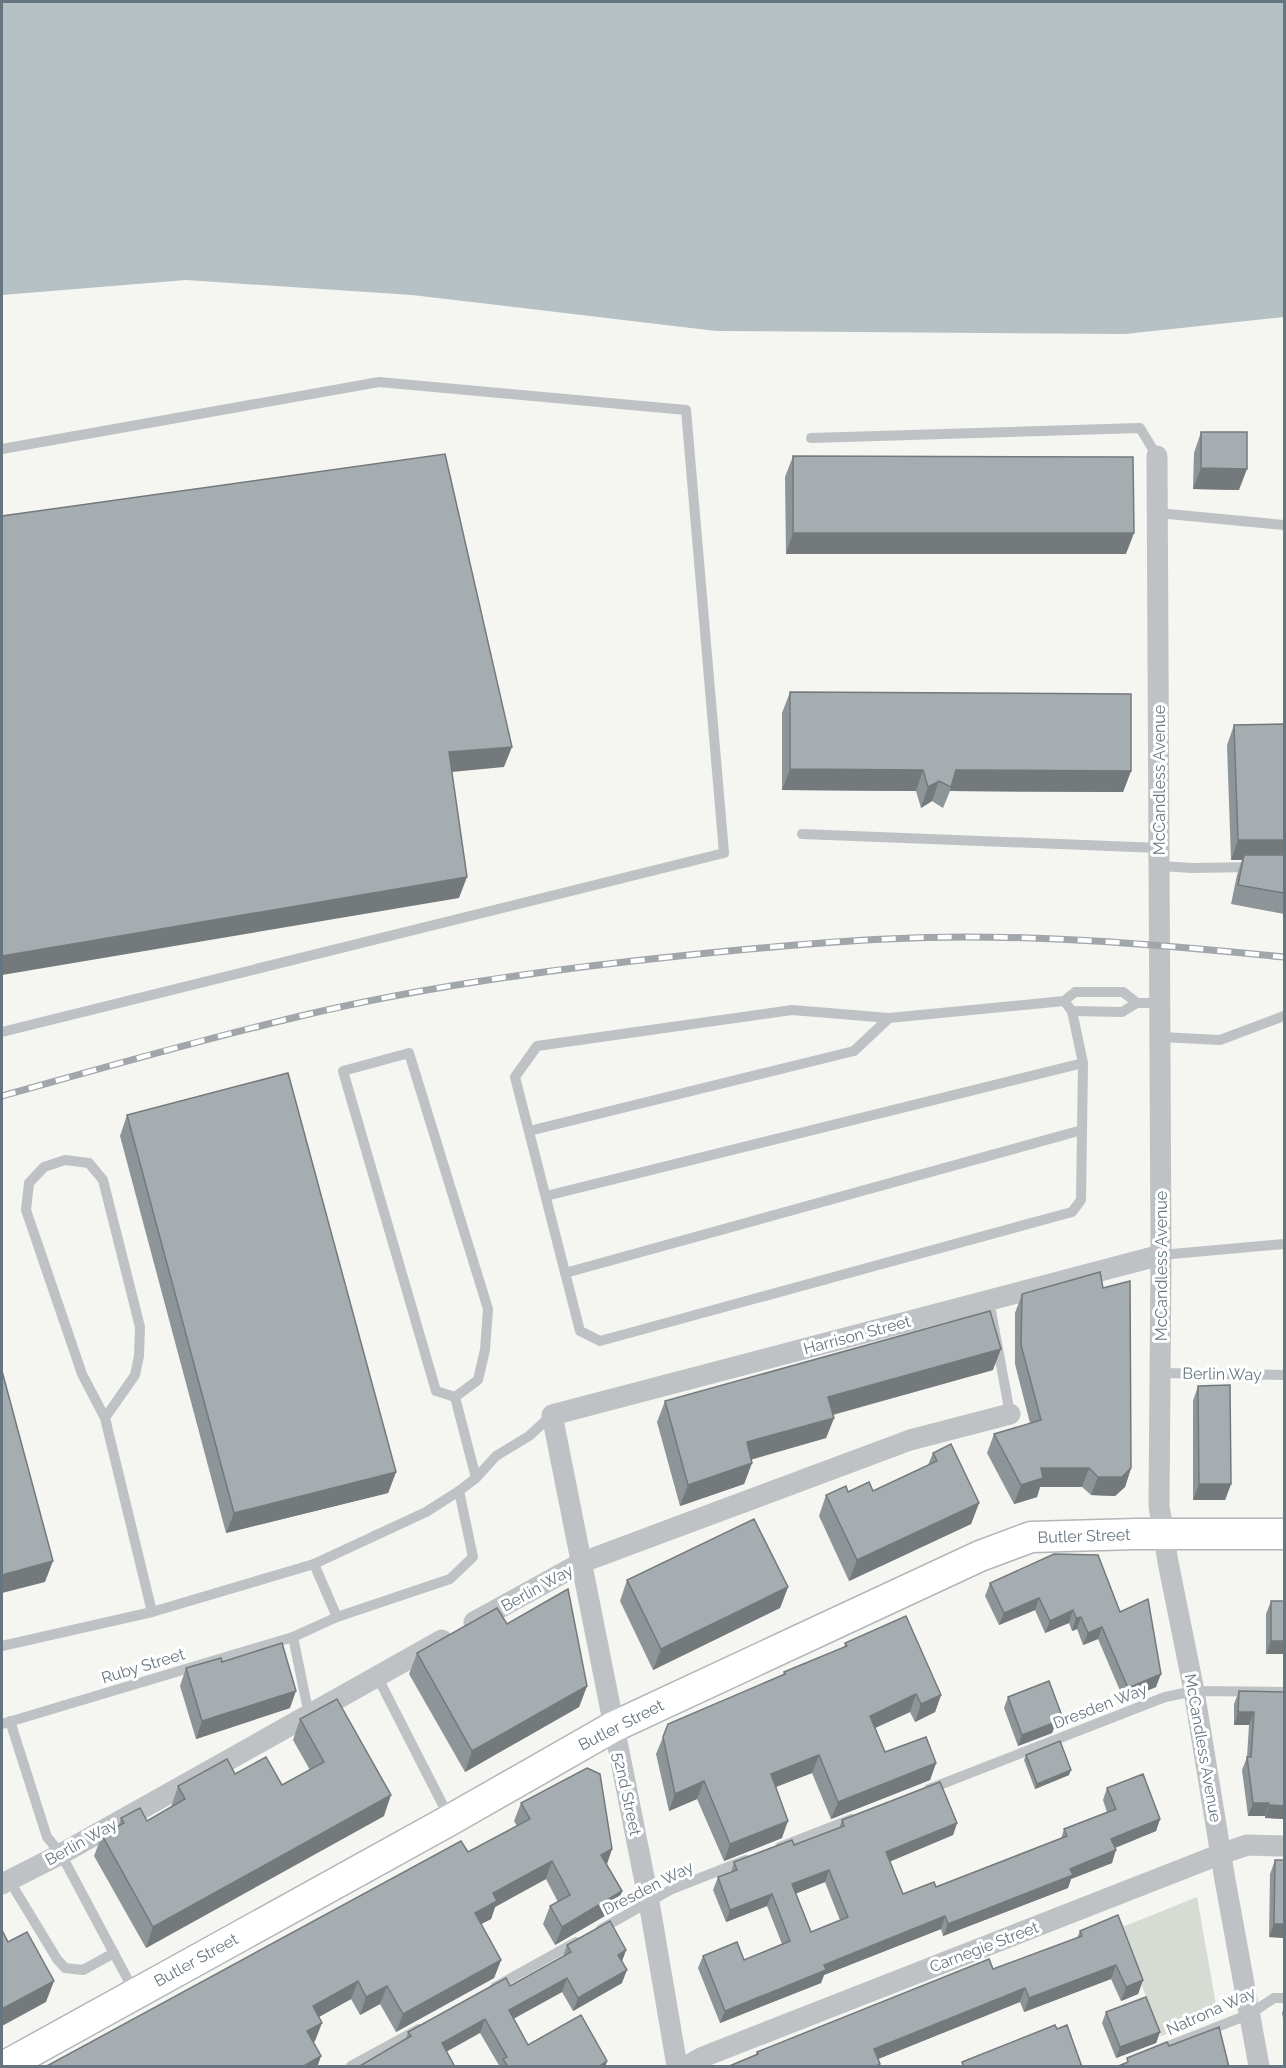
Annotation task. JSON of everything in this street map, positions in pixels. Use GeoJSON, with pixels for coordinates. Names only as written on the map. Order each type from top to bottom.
{"type":"FeatureCollection","features":[{"type":"Feature","properties":{"kind":"main road","name":"Butler Street"},"geometry":{"type":"LineString","coordinates":[[5,2067],[450,1820],[613,1726],[980,1556],[1031,1537],[1284,1534]]}},
{"type":"Feature","properties":{"kind":"street","name":"McCandless Avenue"},"geometry":{"type":"LineString","coordinates":[[1157,456],[1161,1003],[1159,1506],[1194,1691],[1259,2067]]}},
{"type":"Feature","properties":{"kind":"street","name":"Harrison Street"},"geometry":{"type":"LineString","coordinates":[[552,1415],[1161,1255]]}},
{"type":"Feature","properties":{"kind":"street","name":"Berlin Way"},"geometry":{"type":"LineString","coordinates":[[5,1882],[60,1854],[583,1562],[910,1440],[1010,1414]]}},
{"type":"Feature","properties":{"kind":"street","name":"52nd Street"},"geometry":{"type":"LineString","coordinates":[[552,1415],[649,1902],[677,2067]]}},
{"type":"Feature","properties":{"kind":"street","name":"Carnegie Street"},"geometry":{"type":"LineString","coordinates":[[687,2067],[703,2058],[1221,1854],[1247,1845],[1284,1846]]}},
{"type":"Feature","properties":{"kind":"lane"},"geometry":{"type":"LineString","coordinates":[[2,448],[379,382],[686,410],[724,853],[2,1032]]}},
{"type":"Feature","properties":{"kind":"lane"},"geometry":{"type":"LineString","coordinates":[[811,438],[1140,428],[1157,456]]}},
{"type":"Feature","properties":{"kind":"lane"},"geometry":{"type":"LineString","coordinates":[[1158,513],[1284,525]]}},
{"type":"Feature","properties":{"kind":"lane"},"geometry":{"type":"LineString","coordinates":[[802,834],[1160,857],[1192,868],[1261,867]]}},
{"type":"Feature","properties":{"kind":"lane"},"geometry":{"type":"LineString","coordinates":[[1064,1001],[1072,1011],[1083,1063],[1081,1200],[1072,1212],[600,1341],[580,1331],[515,1077],[537,1046],[792,1010],[889,1018],[1064,1001],[1075,992],[1123,992],[1137,1003]]}},
{"type":"Feature","properties":{"kind":"lane"},"geometry":{"type":"LineString","coordinates":[[1072,1011],[1122,1012],[1137,1003],[1161,1003]]}},
{"type":"Feature","properties":{"kind":"lane"},"geometry":{"type":"LineString","coordinates":[[1161,1037],[1220,1040],[1284,1016]]}},
{"type":"Feature","properties":{"kind":"lane"},"geometry":{"type":"LineString","coordinates":[[529,1131],[854,1051],[889,1018]]}},
{"type":"Feature","properties":{"kind":"lane"},"geometry":{"type":"LineString","coordinates":[[409,1053],[488,1309],[485,1350],[478,1380],[455,1397],[436,1391],[344,1071],[409,1053]]}},
{"type":"Feature","properties":{"kind":"lane"},"geometry":{"type":"LineString","coordinates":[[546,1196],[1083,1063]]}},
{"type":"Feature","properties":{"kind":"lane"},"geometry":{"type":"LineString","coordinates":[[565,1273],[1082,1130]]}},
{"type":"Feature","properties":{"kind":"lane"},"geometry":{"type":"LineString","coordinates":[[105,1418],[135,1375],[139,1356],[140,1327],[103,1180],[89,1163],[65,1160],[44,1167],[29,1183],[26,1210],[82,1374],[105,1418],[152,1612]]}},
{"type":"Feature","properties":{"kind":"lane"},"geometry":{"type":"LineString","coordinates":[[1161,1255],[1284,1244]]}},
{"type":"Feature","properties":{"kind":"lane"},"geometry":{"type":"LineString","coordinates":[[989,1300],[1010,1414]]}},
{"type":"Feature","properties":{"kind":"lane","name":"Berlin Way"},"geometry":{"type":"LineString","coordinates":[[1160,1373],[1284,1375]]}},
{"type":"Feature","properties":{"kind":"lane"},"geometry":{"type":"LineString","coordinates":[[455,1397],[476,1478]]}},
{"type":"Feature","properties":{"kind":"lane"},"geometry":{"type":"LineString","coordinates":[[2,1646],[152,1612],[314,1564],[426,1512],[476,1478],[496,1456],[529,1436],[552,1415]]}},
{"type":"Feature","properties":{"kind":"lane","name":"Ruby Street"},"geometry":{"type":"LineString","coordinates":[[6,1722],[293,1637],[337,1617],[450,1579],[473,1557],[459,1491]]}},
{"type":"Feature","properties":{"kind":"lane"},"geometry":{"type":"LineString","coordinates":[[314,1564],[337,1617]]}},
{"type":"Feature","properties":{"kind":"lane"},"geometry":{"type":"LineString","coordinates":[[293,1637],[309,1715]]}},
{"type":"Feature","properties":{"kind":"lane"},"geometry":{"type":"LineString","coordinates":[[377,1676],[450,1820]]}},
{"type":"Feature","properties":{"kind":"lane","name":"Dresden Way"},"geometry":{"type":"LineString","coordinates":[[913,1795],[1165,1697],[1194,1691],[1284,1692]]}},
{"type":"Feature","properties":{"kind":"lane"},"geometry":{"type":"LineString","coordinates":[[6,1722],[47,1837],[60,1854],[135,1993]]}},
{"type":"Feature","properties":{"kind":"lane"},"geometry":{"type":"LineString","coordinates":[[771,1851],[859,1817]]}},
{"type":"Feature","properties":{"kind":"lane","name":"Dresden Way"},"geometry":{"type":"LineString","coordinates":[[487,1992],[672,1889],[760,1855]]}},
{"type":"Feature","properties":{"kind":"lane"},"geometry":{"type":"LineString","coordinates":[[5,1882],[65,1968],[83,1970],[114,1953]]}},
{"type":"Feature","properties":{"kind":"lane","name":"Natrona Way"},"geometry":{"type":"LineString","coordinates":[[1149,2054],[1250,2014],[1274,1998],[1284,1998]]}},
{"type":"Feature","properties":{"kind":"lane"},"geometry":{"type":"LineString","coordinates":[[351,2067],[424,2026]]}},
{"type":"Feature","properties":{"kind":"shaded area"},"geometry":{"type":"Polygon","coordinates":[[[2,2],[1284,2],[1284,317],[1125,334],[716,331],[412,295],[186,280],[2,295],[2,2]]]}},
{"type":"Feature","properties":{"kind":"shaded area"},"geometry":{"type":"Polygon","coordinates":[[[1197,1897],[1218,2016],[1161,2036],[1120,1928],[1197,1897]]]}},
{"type":"Feature","properties":{"kind":"building"},"geometry":{"type":"Polygon","coordinates":[[[1201,432],[1247,432],[1247,469],[1201,468],[1201,432]]]}},
{"type":"Feature","properties":{"kind":"building"},"geometry":{"type":"Polygon","coordinates":[[[445,454],[512,747],[449,752],[467,877],[2,956],[2,516],[445,454]]]}},
{"type":"Feature","properties":{"kind":"building"},"geometry":{"type":"Polygon","coordinates":[[[793,456],[1133,457],[1134,533],[793,533],[793,456]]]}},
{"type":"Feature","properties":{"kind":"building"},"geometry":{"type":"Polygon","coordinates":[[[790,692],[1131,694],[1131,771],[956,770],[951,787],[939,781],[928,787],[923,770],[790,769],[790,692]]]}},
{"type":"Feature","properties":{"kind":"building"},"geometry":{"type":"Polygon","coordinates":[[[1284,724],[1284,840],[1238,840],[1234,725],[1284,724]]]}},
{"type":"Feature","properties":{"kind":"building"},"geometry":{"type":"Polygon","coordinates":[[[1244,855],[1284,855],[1284,893],[1238,885],[1244,855]]]}},
{"type":"Feature","properties":{"kind":"building"},"geometry":{"type":"Polygon","coordinates":[[[288,1073],[396,1472],[234,1513],[127,1115],[288,1073]]]}},
{"type":"Feature","properties":{"kind":"building"},"geometry":{"type":"Polygon","coordinates":[[[1100,1272],[1103,1288],[1130,1281],[1131,1468],[1122,1477],[1098,1477],[1089,1468],[1041,1468],[1043,1478],[1021,1485],[994,1434],[1041,1420],[1021,1345],[1022,1294],[1100,1272]]]}},
{"type":"Feature","properties":{"kind":"building"},"geometry":{"type":"Polygon","coordinates":[[[990,1311],[1001,1349],[828,1397],[834,1418],[747,1442],[752,1463],[688,1485],[665,1401],[990,1311]]]}},
{"type":"Feature","properties":{"kind":"building"},"geometry":{"type":"Polygon","coordinates":[[[2,1371],[53,1561],[2,1575],[2,1371]]]}},
{"type":"Feature","properties":{"kind":"building"},"geometry":{"type":"Polygon","coordinates":[[[1230,1385],[1231,1484],[1199,1484],[1198,1386],[1230,1385]]]}},
{"type":"Feature","properties":{"kind":"building"},"geometry":{"type":"Polygon","coordinates":[[[951,1444],[979,1503],[857,1560],[826,1495],[846,1486],[848,1492],[869,1482],[873,1491],[937,1461],[933,1453],[951,1444]]]}},
{"type":"Feature","properties":{"kind":"building"},"geometry":{"type":"Polygon","coordinates":[[[754,1519],[788,1587],[661,1649],[627,1580],[754,1519]]]}},
{"type":"Feature","properties":{"kind":"building"},"geometry":{"type":"Polygon","coordinates":[[[1054,1554],[1098,1555],[1120,1612],[1148,1599],[1161,1674],[1128,1688],[1102,1627],[1088,1633],[1081,1617],[1076,1618],[1073,1610],[1050,1621],[1039,1598],[1004,1613],[990,1583],[1054,1554]]]}},
{"type":"Feature","properties":{"kind":"building"},"geometry":{"type":"Polygon","coordinates":[[[568,1589],[587,1686],[472,1751],[417,1653],[497,1608],[507,1624],[568,1589]]]}},
{"type":"Feature","properties":{"kind":"building"},"geometry":{"type":"Polygon","coordinates":[[[1271,1601],[1284,1601],[1284,1641],[1271,1641],[1271,1601]]]}},
{"type":"Feature","properties":{"kind":"building"},"geometry":{"type":"Polygon","coordinates":[[[906,1616],[941,1695],[921,1704],[916,1694],[870,1716],[885,1752],[926,1737],[936,1763],[838,1802],[819,1755],[771,1774],[788,1821],[730,1844],[704,1781],[675,1794],[663,1737],[668,1724],[847,1646],[845,1643],[906,1616]]]}},
{"type":"Feature","properties":{"kind":"building"},"geometry":{"type":"Polygon","coordinates":[[[282,1643],[296,1691],[202,1721],[186,1668],[221,1658],[222,1662],[282,1643]]]}},
{"type":"Feature","properties":{"kind":"building"},"geometry":{"type":"Polygon","coordinates":[[[1049,1681],[1062,1716],[1055,1719],[1056,1722],[1022,1735],[1008,1697],[1049,1681]]]}},
{"type":"Feature","properties":{"kind":"building"},"geometry":{"type":"Polygon","coordinates":[[[1239,1691],[1284,1692],[1284,1806],[1253,1803],[1247,1757],[1251,1757],[1254,1712],[1238,1712],[1239,1691]]]}},
{"type":"Feature","properties":{"kind":"building"},"geometry":{"type":"Polygon","coordinates":[[[337,1699],[391,1795],[153,1927],[102,1835],[124,1823],[121,1818],[140,1808],[147,1821],[185,1799],[178,1786],[227,1759],[235,1774],[266,1757],[282,1785],[324,1762],[300,1719],[337,1699]]]}},
{"type":"Feature","properties":{"kind":"building"},"geometry":{"type":"Polygon","coordinates":[[[1060,1741],[1071,1770],[1037,1784],[1026,1755],[1060,1741]]]}},
{"type":"Feature","properties":{"kind":"building"},"geometry":{"type":"Polygon","coordinates":[[[587,1768],[600,1774],[612,1849],[601,1855],[622,1891],[562,1927],[550,1906],[570,1895],[552,1861],[493,1893],[497,1901],[475,1913],[501,1960],[403,2014],[387,1986],[366,1997],[358,1981],[313,2006],[322,2023],[307,2031],[321,2056],[302,2067],[45,2067],[461,1841],[468,1852],[530,1819],[521,1803],[587,1768]]]}},
{"type":"Feature","properties":{"kind":"building"},"geometry":{"type":"Polygon","coordinates":[[[1143,1774],[1160,1819],[1111,1839],[1116,1850],[1070,1869],[1073,1875],[948,1924],[945,1916],[824,1965],[826,1970],[725,2011],[703,1956],[737,1942],[744,1960],[790,1941],[772,1894],[730,1910],[718,1877],[737,1870],[734,1862],[792,1840],[794,1845],[844,1826],[842,1820],[940,1782],[957,1823],[886,1852],[903,1894],[934,1882],[936,1887],[1067,1836],[1064,1829],[1116,1809],[1107,1788],[1143,1774]],[[829,1870],[792,1884],[811,1932],[848,1917],[829,1870]]]}},
{"type":"Feature","properties":{"kind":"building"},"geometry":{"type":"Polygon","coordinates":[[[1275,1860],[1284,1860],[1284,1924],[1274,1924],[1275,1860]]]}},
{"type":"Feature","properties":{"kind":"building"},"geometry":{"type":"Polygon","coordinates":[[[1118,1915],[1143,1980],[1126,1987],[1116,1965],[1029,1998],[1025,1988],[874,2049],[880,2064],[874,2067],[727,2067],[758,2054],[757,2052],[989,1959],[993,1969],[1082,1936],[1080,1931],[1118,1915]]]}},
{"type":"Feature","properties":{"kind":"building"},"geometry":{"type":"Polygon","coordinates":[[[610,1921],[626,1950],[618,1955],[627,1970],[578,1998],[567,1978],[509,2010],[528,2045],[581,2015],[607,2061],[598,2067],[508,2067],[503,2059],[507,2057],[485,2019],[442,2043],[455,2067],[358,2067],[411,2036],[408,2032],[506,1978],[510,1986],[571,1952],[567,1945],[610,1921]]]}},
{"type":"Feature","properties":{"kind":"building"},"geometry":{"type":"Polygon","coordinates":[[[2,1930],[8,1942],[27,1932],[54,1981],[2,2009],[2,1930]]]}},
{"type":"Feature","properties":{"kind":"building"},"geometry":{"type":"Polygon","coordinates":[[[1146,1997],[1160,2032],[1120,2047],[1106,2012],[1146,1997]]]}},
{"type":"Feature","properties":{"kind":"building"},"geometry":{"type":"Polygon","coordinates":[[[1055,2025],[1057,2029],[1067,2025],[1082,2067],[960,2067],[963,2065],[962,2062],[1055,2025]]]}},
{"type":"Feature","properties":{"kind":"building"},"geometry":{"type":"Polygon","coordinates":[[[1219,2027],[1229,2067],[1116,2067],[1128,2062],[1127,2058],[1167,2042],[1169,2046],[1219,2027]]]}},
{"type":"Feature","properties":{"kind":"railway"},"geometry":{"type":"LineString","coordinates":[[2,1096],[267,1024],[397,995],[490,979],[632,961],[809,944],[937,937],[1086,940],[1284,957]]}}]}
